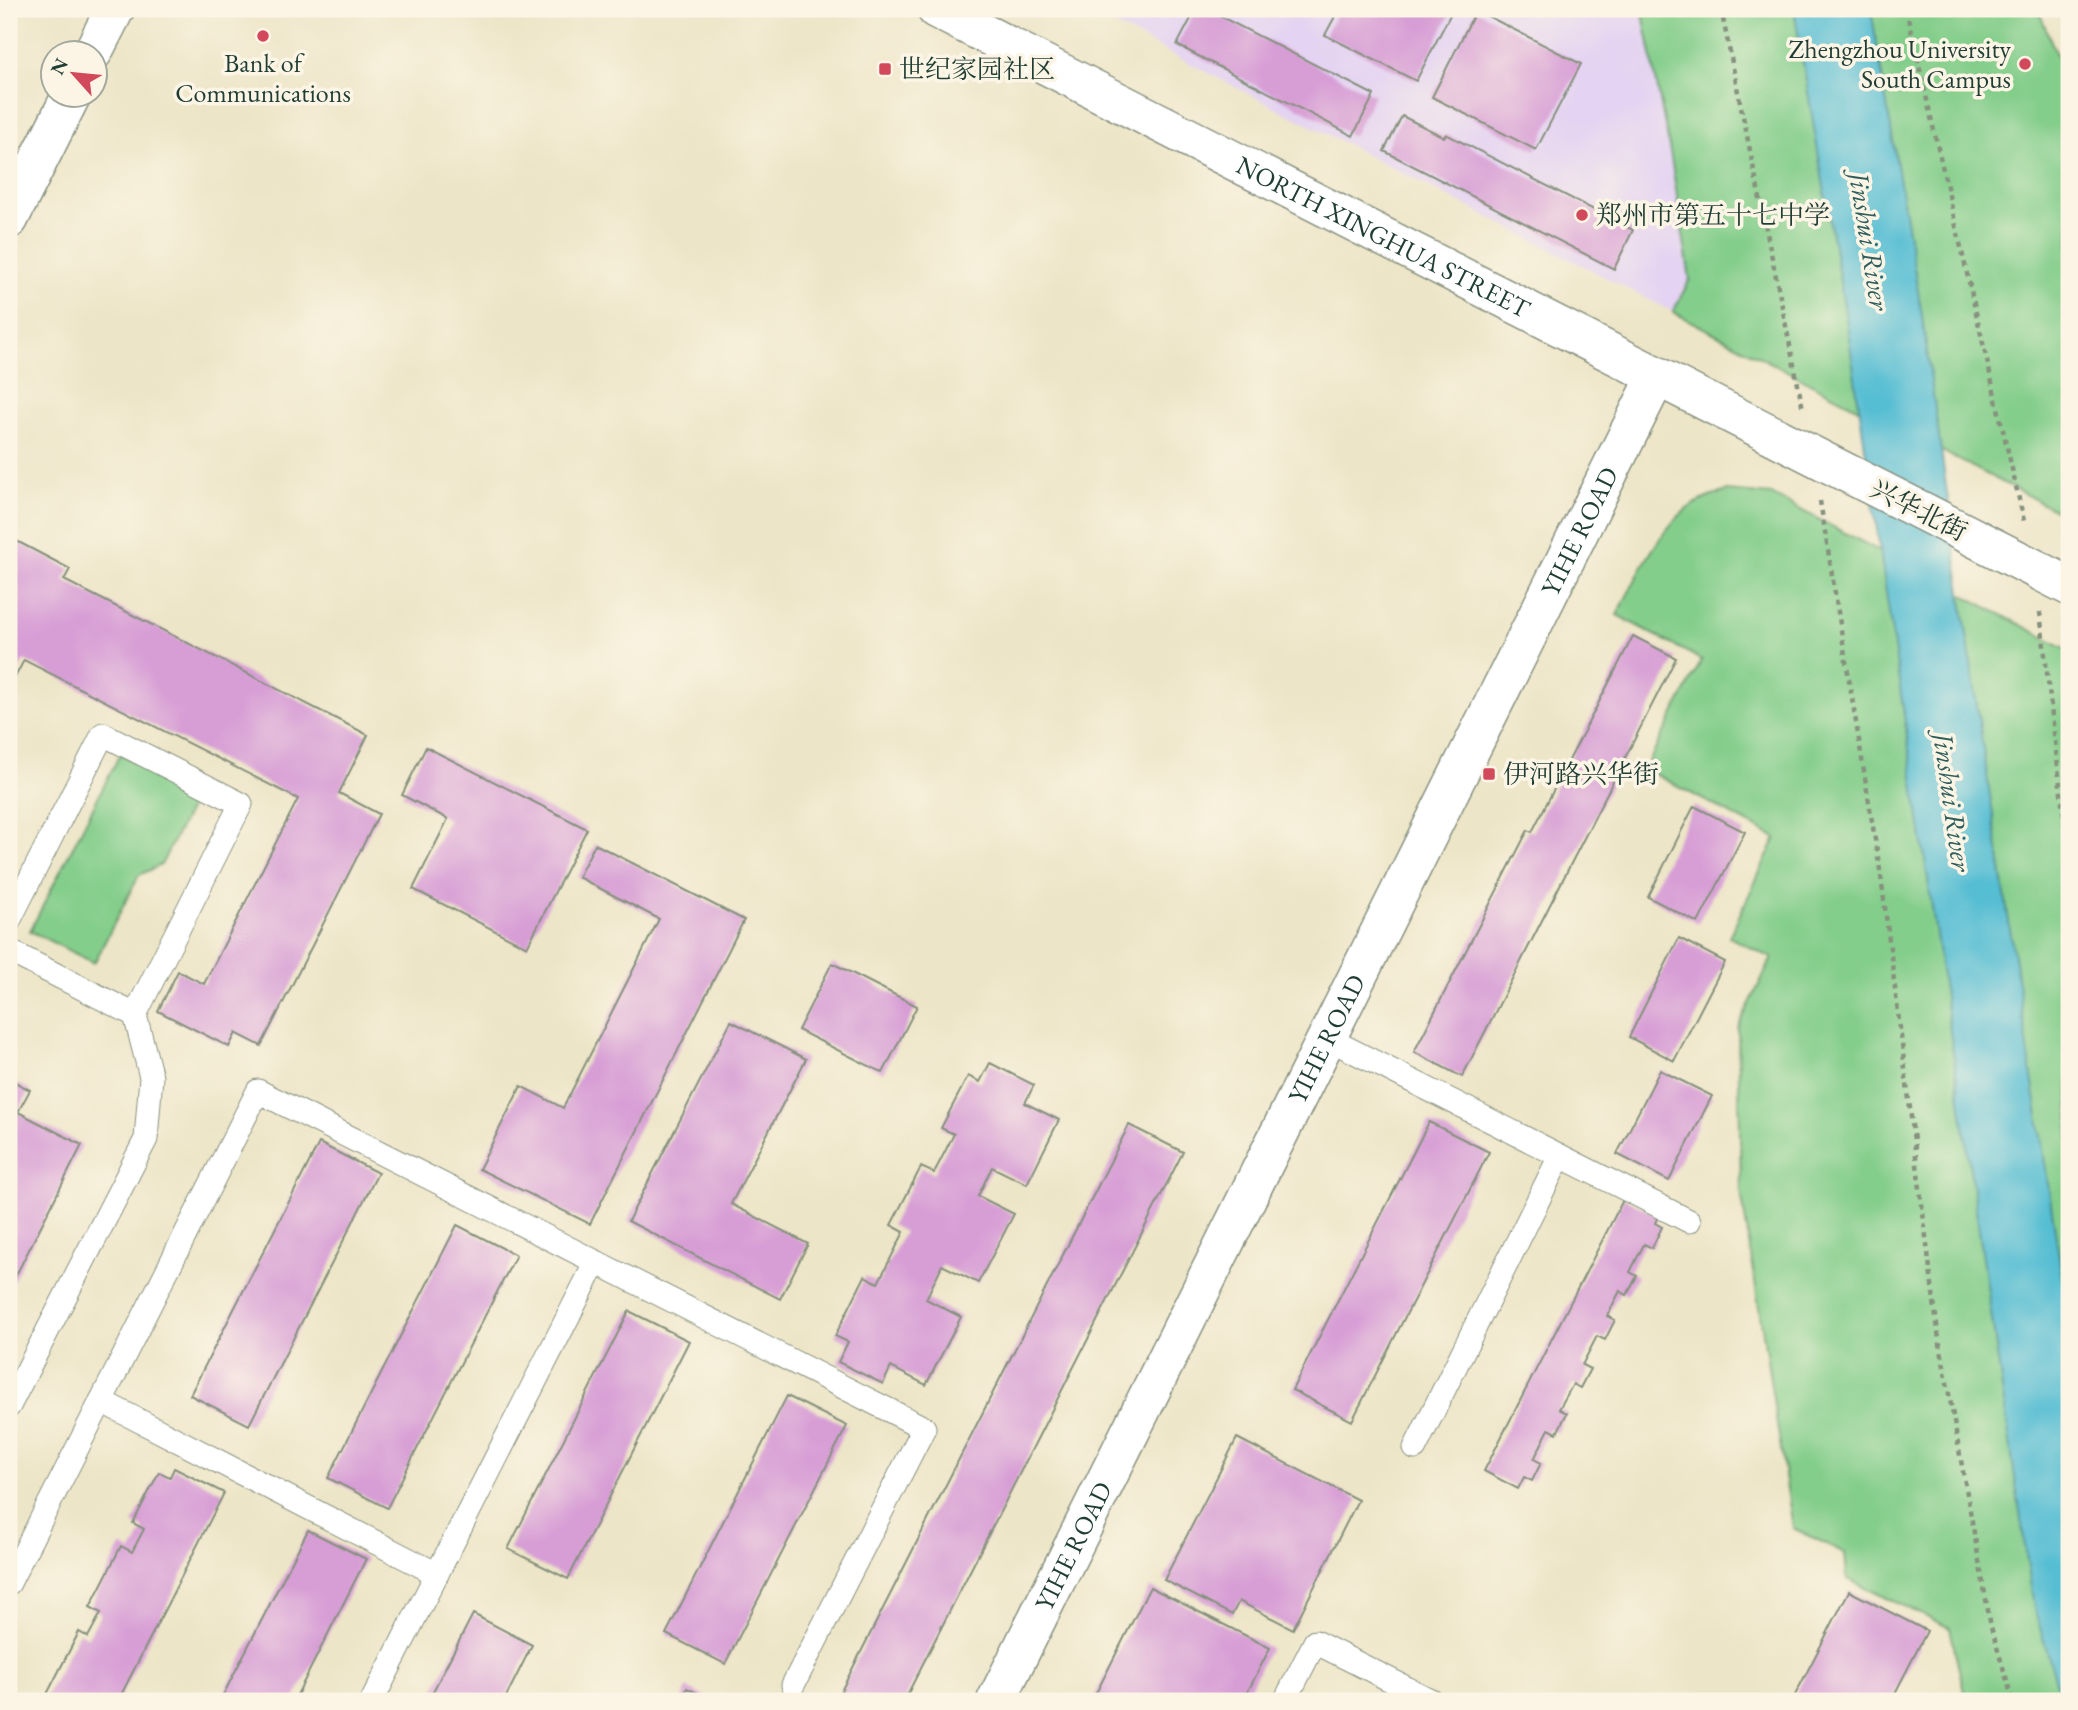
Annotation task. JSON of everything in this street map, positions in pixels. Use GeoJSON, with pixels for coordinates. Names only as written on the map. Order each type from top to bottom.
{"type":"FeatureCollection","features":[{"type":"Feature","properties":{"kind":"street"},"geometry":{"type":"LineString","coordinates":[[100,38],[115,9]]}},
{"type":"Feature","properties":{"kind":"street","name":"NORTH XINGHUA STREET"},"geometry":{"type":"LineString","coordinates":[[936,9],[1823,461]]}},
{"type":"Feature","properties":{"kind":"street"},"geometry":{"type":"LineString","coordinates":[[10,212],[65,108]]}},
{"type":"Feature","properties":{"kind":"street","name":"YIHE ROAD"},"geometry":{"type":"LineString","coordinates":[[996,1701],[1657,376]]}},
{"type":"Feature","properties":{"kind":"street","name":"兴华北街"},"geometry":{"type":"LineString","coordinates":[[1823,461],[2069,586]]}},
{"type":"Feature","properties":{"kind":"lane"},"geometry":{"type":"LineString","coordinates":[[9,921],[103,734],[241,804],[135,1015],[151,1077],[146,1139],[9,1406]]}},
{"type":"Feature","properties":{"kind":"lane"},"geometry":{"type":"LineString","coordinates":[[9,951],[135,1015]]}},
{"type":"Feature","properties":{"kind":"lane"},"geometry":{"type":"LineString","coordinates":[[1326,1038],[1689,1221]]}},
{"type":"Feature","properties":{"kind":"lane"},"geometry":{"type":"LineString","coordinates":[[9,1583],[258,1091],[924,1428],[793,1685]]}},
{"type":"Feature","properties":{"kind":"lane"},"geometry":{"type":"LineString","coordinates":[[1415,1448],[1560,1156]]}},
{"type":"Feature","properties":{"kind":"lane"},"geometry":{"type":"LineString","coordinates":[[372,1701],[596,1262]]}},
{"type":"Feature","properties":{"kind":"lane"},"geometry":{"type":"LineString","coordinates":[[101,1401],[437,1574]]}},
{"type":"Feature","properties":{"kind":"lane"},"geometry":{"type":"LineString","coordinates":[[1285,1701],[1315,1642],[1390,1692],[1432,1701]]}},
{"type":"Feature","properties":{"kind":"path"},"geometry":{"type":"LineString","coordinates":[[1721,9],[1823,461],[1881,876],[1938,1333],[1992,1628],[2013,1701]]}},
{"type":"Feature","properties":{"kind":"path"},"geometry":{"type":"LineString","coordinates":[[1906,9],[2020,561],[2069,862]]}},
{"type":"Feature","properties":{"kind":"shaded area","name":"郑州市第五十七中学"},"geometry":{"type":"Polygon","coordinates":[[[1084,9],[1642,9],[1670,151],[1690,279],[1673,312],[1084,9]]]}},
{"type":"Feature","properties":{"kind":"green space"},"geometry":{"type":"Polygon","coordinates":[[[1642,9],[2038,9],[2069,85],[2069,517],[1673,312],[1690,279],[1670,151],[1642,9]]]}},
{"type":"Feature","properties":{"kind":"green space"},"geometry":{"type":"Polygon","coordinates":[[[1727,491],[1772,495],[2069,650],[2069,1701],[1966,1701],[1950,1628],[1847,1579],[1845,1553],[1793,1528],[1741,1191],[1738,1028],[1772,958],[1729,937],[1776,838],[1645,769],[1702,660],[1617,615],[1665,532],[1696,503],[1727,491]]]}},
{"type":"Feature","properties":{"kind":"green space"},"geometry":{"type":"Polygon","coordinates":[[[120,754],[197,794],[161,865],[139,875],[94,963],[30,931],[120,754]]]}},
{"type":"Feature","properties":{"kind":"water","name":"Jinshui River"},"geometry":{"type":"Polygon","coordinates":[[[1794,9],[1871,9],[1921,309],[2069,1324],[2069,1701],[2062,1701],[2034,1608],[1847,324],[1794,9]]]}},
{"type":"Feature","properties":{"kind":"building"},"geometry":{"type":"Polygon","coordinates":[[[1196,9],[1206,9],[1374,95],[1353,136],[1177,45],[1196,9]]]}},
{"type":"Feature","properties":{"kind":"building"},"geometry":{"type":"Polygon","coordinates":[[[1339,9],[1453,9],[1416,81],[1325,35],[1339,9]]]}},
{"type":"Feature","properties":{"kind":"building"},"geometry":{"type":"Polygon","coordinates":[[[1476,10],[1581,64],[1536,150],[1432,97],[1476,10]]]}},
{"type":"Feature","properties":{"kind":"building"},"geometry":{"type":"Polygon","coordinates":[[[1402,116],[1444,137],[1446,134],[1633,230],[1614,269],[1384,151],[1402,116]]]}},
{"type":"Feature","properties":{"kind":"building"},"geometry":{"type":"Polygon","coordinates":[[[9,537],[70,569],[64,580],[368,735],[339,793],[379,814],[261,1046],[236,1033],[229,1047],[158,1011],[178,971],[204,984],[298,799],[24,660],[9,689],[9,537]]]}},
{"type":"Feature","properties":{"kind":"building"},"geometry":{"type":"Polygon","coordinates":[[[1633,636],[1676,658],[1462,1077],[1414,1052],[1528,830],[1532,832],[1633,636]]]}},
{"type":"Feature","properties":{"kind":"building"},"geometry":{"type":"Polygon","coordinates":[[[426,747],[587,829],[527,947],[413,889],[448,819],[402,795],[426,747]]]}},
{"type":"Feature","properties":{"kind":"building"},"geometry":{"type":"Polygon","coordinates":[[[1694,806],[1745,832],[1698,923],[1648,897],[1694,806]]]}},
{"type":"Feature","properties":{"kind":"building"},"geometry":{"type":"Polygon","coordinates":[[[595,844],[744,920],[590,1224],[479,1169],[521,1086],[563,1108],[659,919],[578,877],[595,844]]]}},
{"type":"Feature","properties":{"kind":"building"},"geometry":{"type":"Polygon","coordinates":[[[1679,938],[1725,962],[1674,1061],[1629,1037],[1679,938]]]}},
{"type":"Feature","properties":{"kind":"building"},"geometry":{"type":"Polygon","coordinates":[[[832,963],[917,1006],[883,1073],[798,1030],[832,963]]]}},
{"type":"Feature","properties":{"kind":"building"},"geometry":{"type":"Polygon","coordinates":[[[731,1021],[806,1059],[731,1204],[808,1244],[780,1299],[628,1221],[731,1021]]]}},
{"type":"Feature","properties":{"kind":"building"},"geometry":{"type":"Polygon","coordinates":[[[990,1063],[1034,1085],[1025,1103],[1059,1120],[1027,1184],[992,1167],[978,1196],[1014,1214],[978,1283],[942,1265],[926,1299],[961,1317],[926,1385],[891,1367],[883,1384],[838,1362],[848,1342],[835,1336],[865,1276],[878,1283],[904,1232],[891,1225],[921,1167],[934,1173],[954,1134],[941,1128],[968,1076],[980,1082],[990,1063]]]}},
{"type":"Feature","properties":{"kind":"building"},"geometry":{"type":"Polygon","coordinates":[[[1660,1070],[1712,1096],[1669,1181],[1617,1154],[1660,1070]]]}},
{"type":"Feature","properties":{"kind":"building"},"geometry":{"type":"Polygon","coordinates":[[[9,1079],[30,1090],[18,1112],[82,1145],[9,1289],[9,1079]]]}},
{"type":"Feature","properties":{"kind":"building"},"geometry":{"type":"Polygon","coordinates":[[[1429,1122],[1489,1152],[1352,1421],[1292,1390],[1429,1122]]]}},
{"type":"Feature","properties":{"kind":"building"},"geometry":{"type":"Polygon","coordinates":[[[1129,1125],[1183,1152],[904,1701],[836,1701],[1129,1125]]]}},
{"type":"Feature","properties":{"kind":"building"},"geometry":{"type":"Polygon","coordinates":[[[319,1143],[378,1173],[249,1425],[190,1395],[319,1143]]]}},
{"type":"Feature","properties":{"kind":"building"},"geometry":{"type":"Polygon","coordinates":[[[1624,1198],[1658,1216],[1655,1223],[1662,1227],[1652,1248],[1644,1244],[1630,1272],[1637,1276],[1627,1295],[1620,1291],[1607,1316],[1615,1320],[1605,1340],[1597,1336],[1582,1365],[1590,1369],[1580,1388],[1573,1384],[1559,1409],[1567,1413],[1557,1433],[1549,1429],[1534,1459],[1541,1463],[1532,1481],[1524,1477],[1518,1489],[1484,1471],[1624,1198]]]}},
{"type":"Feature","properties":{"kind":"building"},"geometry":{"type":"Polygon","coordinates":[[[457,1225],[516,1255],[387,1508],[328,1478],[457,1225]]]}},
{"type":"Feature","properties":{"kind":"building"},"geometry":{"type":"Polygon","coordinates":[[[629,1311],[689,1341],[568,1579],[508,1549],[629,1311]]]}},
{"type":"Feature","properties":{"kind":"building"},"geometry":{"type":"Polygon","coordinates":[[[787,1396],[847,1426],[725,1664],[666,1634],[787,1396]]]}},
{"type":"Feature","properties":{"kind":"building"},"geometry":{"type":"Polygon","coordinates":[[[1237,1438],[1358,1500],[1293,1629],[1239,1601],[1232,1615],[1164,1580],[1237,1438]]]}},
{"type":"Feature","properties":{"kind":"building"},"geometry":{"type":"Polygon","coordinates":[[[174,1468],[224,1493],[118,1701],[51,1701],[45,1698],[79,1632],[88,1637],[101,1613],[90,1607],[121,1546],[132,1552],[144,1529],[133,1523],[159,1472],[170,1477],[174,1468]]]}},
{"type":"Feature","properties":{"kind":"building"},"geometry":{"type":"Polygon","coordinates":[[[308,1530],[366,1559],[294,1701],[220,1701],[308,1530]]]}},
{"type":"Feature","properties":{"kind":"building"},"geometry":{"type":"Polygon","coordinates":[[[1150,1587],[1270,1648],[1243,1701],[1092,1701],[1150,1587]]]}},
{"type":"Feature","properties":{"kind":"building"},"geometry":{"type":"Polygon","coordinates":[[[1849,1591],[1927,1631],[1891,1701],[1792,1701],[1849,1591]]]}},
{"type":"Feature","properties":{"kind":"building"},"geometry":{"type":"Polygon","coordinates":[[[473,1614],[532,1645],[504,1701],[428,1701],[473,1614]]]}},
{"type":"Feature","properties":{"kind":"building"},"geometry":{"type":"Polygon","coordinates":[[[687,1688],[714,1701],[681,1701],[687,1688]]]}},
{"type":"Feature","properties":{"kind":"place","name":"Bank of Communications"},"geometry":{"type":"Point","coordinates":[263,36]}},
{"type":"Feature","properties":{"kind":"place","name":"Zhengzhou University South Campus"},"geometry":{"type":"Point","coordinates":[2025,64]}},
{"type":"Feature","properties":{"kind":"place","name":"世纪家园社区"},"geometry":{"type":"Point","coordinates":[885,69]}},
{"type":"Feature","properties":{"kind":"place","name":"郑州市第五十七中学"},"geometry":{"type":"Point","coordinates":[1582,215]}},
{"type":"Feature","properties":{"kind":"place","name":"伊河路兴华街"},"geometry":{"type":"Point","coordinates":[1489,774]}}]}
